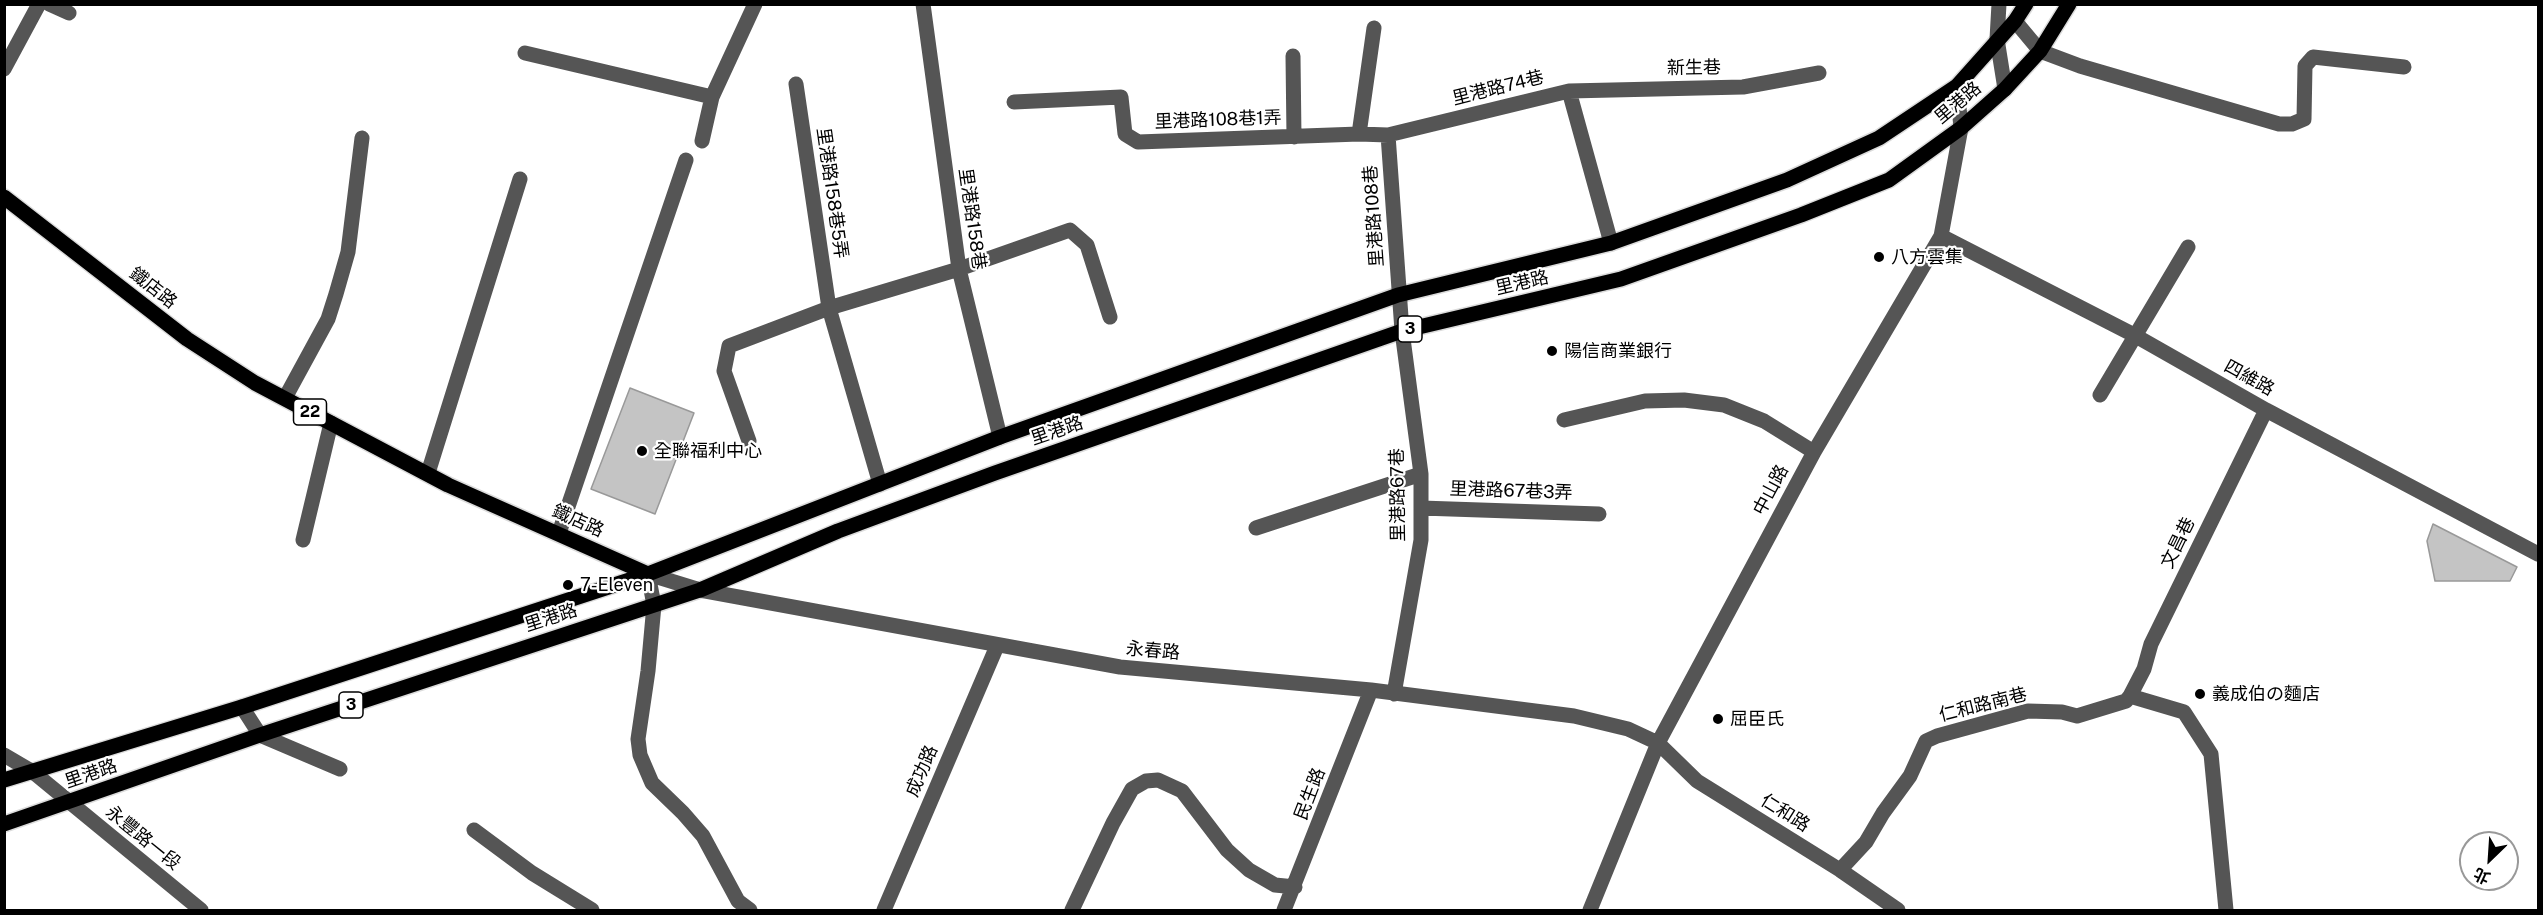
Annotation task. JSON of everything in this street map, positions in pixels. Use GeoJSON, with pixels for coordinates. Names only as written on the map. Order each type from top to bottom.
{"type":"FeatureCollection","features":[{"type":"Feature","properties":{"kind":"main road","name":"里港路"},"geometry":{"type":"LineString","coordinates":[[4,780],[242,707],[648,574],[1000,437],[1398,295],[1611,243],[1797,176],[1879,138],[1957,86],[2026,4]]}},
{"type":"Feature","properties":{"kind":"main road","name":"里港路"},"geometry":{"type":"LineString","coordinates":[[4,824],[260,735],[700,590],[849,527],[995,473],[1402,331],[1621,279],[1801,215],[1889,180],[1961,128],[2005,89],[2040,51],[2069,4]]}},
{"type":"Feature","properties":{"kind":"main road","name":"鐵店路"},"geometry":{"type":"LineString","coordinates":[[4,197],[187,339],[255,383],[448,485],[648,574]]}},
{"type":"Feature","properties":{"kind":"street"},"geometry":{"type":"LineString","coordinates":[[4,69],[39,4]]}},
{"type":"Feature","properties":{"kind":"street"},"geometry":{"type":"LineString","coordinates":[[49,4],[69,13]]}},
{"type":"Feature","properties":{"kind":"street"},"geometry":{"type":"LineString","coordinates":[[702,141],[712,97],[755,4]]}},
{"type":"Feature","properties":{"kind":"street","name":"里港路158巷"},"geometry":{"type":"LineString","coordinates":[[923,4],[959,269],[1000,437]]}},
{"type":"Feature","properties":{"kind":"street"},"geometry":{"type":"LineString","coordinates":[[1999,4],[1997,39],[2005,89]]}},
{"type":"Feature","properties":{"kind":"street"},"geometry":{"type":"LineString","coordinates":[[2014,21],[2040,51],[2080,66],[2279,124],[2292,124],[2304,119],[2305,66],[2313,57],[2404,67]]}},
{"type":"Feature","properties":{"kind":"street"},"geometry":{"type":"LineString","coordinates":[[1359,134],[1374,28]]}},
{"type":"Feature","properties":{"kind":"street"},"geometry":{"type":"LineString","coordinates":[[525,53],[712,97]]}},
{"type":"Feature","properties":{"kind":"street"},"geometry":{"type":"LineString","coordinates":[[1293,56],[1294,137]]}},
{"type":"Feature","properties":{"kind":"street","name":"新生巷"},"geometry":{"type":"LineString","coordinates":[[1569,91],[1743,87],[1819,73]]}},
{"type":"Feature","properties":{"kind":"street","name":"里港路158巷5弄"},"geometry":{"type":"LineString","coordinates":[[796,84],[829,308],[880,484]]}},
{"type":"Feature","properties":{"kind":"street","name":"中山路"},"geometry":{"type":"LineString","coordinates":[[1590,910],[1658,743],[1814,452],[1941,236],[1961,128],[1957,86]]}},
{"type":"Feature","properties":{"kind":"street","name":"里港路74巷"},"geometry":{"type":"LineString","coordinates":[[1388,135],[1569,91],[1611,243]]}},
{"type":"Feature","properties":{"kind":"street","name":"里港路108巷1弄"},"geometry":{"type":"LineString","coordinates":[[1014,102],[1121,97],[1125,134],[1138,142],[1359,134],[1388,135]]}},
{"type":"Feature","properties":{"kind":"street","name":"里港路108巷"},"geometry":{"type":"LineString","coordinates":[[1388,135],[1398,295]]}},
{"type":"Feature","properties":{"kind":"street"},"geometry":{"type":"LineString","coordinates":[[285,398],[328,319],[336,294],[348,252],[362,138]]}},
{"type":"Feature","properties":{"kind":"street"},"geometry":{"type":"LineString","coordinates":[[559,533],[686,160]]}},
{"type":"Feature","properties":{"kind":"street"},"geometry":{"type":"LineString","coordinates":[[428,473],[520,179]]}},
{"type":"Feature","properties":{"kind":"street"},"geometry":{"type":"LineString","coordinates":[[749,441],[724,371],[729,346],[829,308],[959,269],[1070,230],[1086,244],[1110,317]]}},
{"type":"Feature","properties":{"kind":"street","name":"四維路"},"geometry":{"type":"LineString","coordinates":[[1941,236],[2134,335],[2266,410],[2538,554]]}},
{"type":"Feature","properties":{"kind":"street"},"geometry":{"type":"LineString","coordinates":[[2100,395],[2188,247]]}},
{"type":"Feature","properties":{"kind":"street","name":"里港路67巷"},"geometry":{"type":"LineString","coordinates":[[1394,694],[1421,540],[1421,474],[1398,295]]}},
{"type":"Feature","properties":{"kind":"street"},"geometry":{"type":"LineString","coordinates":[[1564,420],[1645,401],[1684,400],[1724,405],[1764,421],[1814,452]]}},
{"type":"Feature","properties":{"kind":"street","name":"文昌巷"},"geometry":{"type":"LineString","coordinates":[[2130,696],[2144,669],[2151,644],[2266,410]]}},
{"type":"Feature","properties":{"kind":"street"},"geometry":{"type":"LineString","coordinates":[[303,540],[331,423]]}},
{"type":"Feature","properties":{"kind":"street"},"geometry":{"type":"LineString","coordinates":[[1256,528],[1421,474]]}},
{"type":"Feature","properties":{"kind":"street","name":"里港路67巷3弄"},"geometry":{"type":"LineString","coordinates":[[1421,508],[1599,514]]}},
{"type":"Feature","properties":{"kind":"street"},"geometry":{"type":"LineString","coordinates":[[648,574],[654,605],[639,739],[640,755],[652,783],[703,836],[738,901],[750,910]]}},
{"type":"Feature","properties":{"kind":"street","name":"永春路"},"geometry":{"type":"LineString","coordinates":[[648,574],[700,590],[1120,668],[1371,690],[1574,716],[1628,729],[1658,743]]}},
{"type":"Feature","properties":{"kind":"street","name":"成功路"},"geometry":{"type":"LineString","coordinates":[[884,910],[997,646]]}},
{"type":"Feature","properties":{"kind":"street","name":"民生路"},"geometry":{"type":"LineString","coordinates":[[1284,910],[1371,690]]}},
{"type":"Feature","properties":{"kind":"street"},"geometry":{"type":"LineString","coordinates":[[2130,696],[2184,712],[2211,754],[2226,910]]}},
{"type":"Feature","properties":{"kind":"street","name":"仁和路南巷"},"geometry":{"type":"LineString","coordinates":[[1840,870],[1866,842],[1883,813],[1910,776],[1926,741],[2028,711],[2062,712],[2077,716],[2126,701],[2130,696]]}},
{"type":"Feature","properties":{"kind":"street"},"geometry":{"type":"LineString","coordinates":[[242,707],[260,735],[340,769]]}},
{"type":"Feature","properties":{"kind":"street","name":"仁和路"},"geometry":{"type":"LineString","coordinates":[[1658,743],[1697,781],[1840,870],[1898,910]]}},
{"type":"Feature","properties":{"kind":"street","name":"永豐路一段"},"geometry":{"type":"LineString","coordinates":[[4,755],[33,772],[201,910]]}},
{"type":"Feature","properties":{"kind":"street"},"geometry":{"type":"LineString","coordinates":[[1072,910],[1113,822],[1132,789],[1146,781],[1158,780],[1182,791],[1227,850],[1249,870],[1275,885],[1295,887]]}},
{"type":"Feature","properties":{"kind":"street"},"geometry":{"type":"LineString","coordinates":[[474,831],[532,873],[592,910]]}},
{"type":"Feature","properties":{"kind":"building","name":"全聯福利中心"},"geometry":{"type":"Polygon","coordinates":[[[630,388],[694,413],[655,514],[591,489],[630,388]]]}},
{"type":"Feature","properties":{"kind":"building"},"geometry":{"type":"Polygon","coordinates":[[[2433,524],[2517,567],[2510,581],[2435,581],[2427,541],[2433,524]]]}},
{"type":"Feature","properties":{"kind":"place","name":"八方雲集"},"geometry":{"type":"Point","coordinates":[1879,257]}},
{"type":"Feature","properties":{"kind":"place","name":"陽信商業銀行"},"geometry":{"type":"Point","coordinates":[1552,351]}},
{"type":"Feature","properties":{"kind":"place","name":"全聯福利中心"},"geometry":{"type":"Point","coordinates":[642,451]}},
{"type":"Feature","properties":{"kind":"place","name":"7-Eleven"},"geometry":{"type":"Point","coordinates":[568,585]}},
{"type":"Feature","properties":{"kind":"place","name":"義成伯の麵店"},"geometry":{"type":"Point","coordinates":[2200,694]}},
{"type":"Feature","properties":{"kind":"place","name":"屈臣氏"},"geometry":{"type":"Point","coordinates":[1718,719]}}]}
